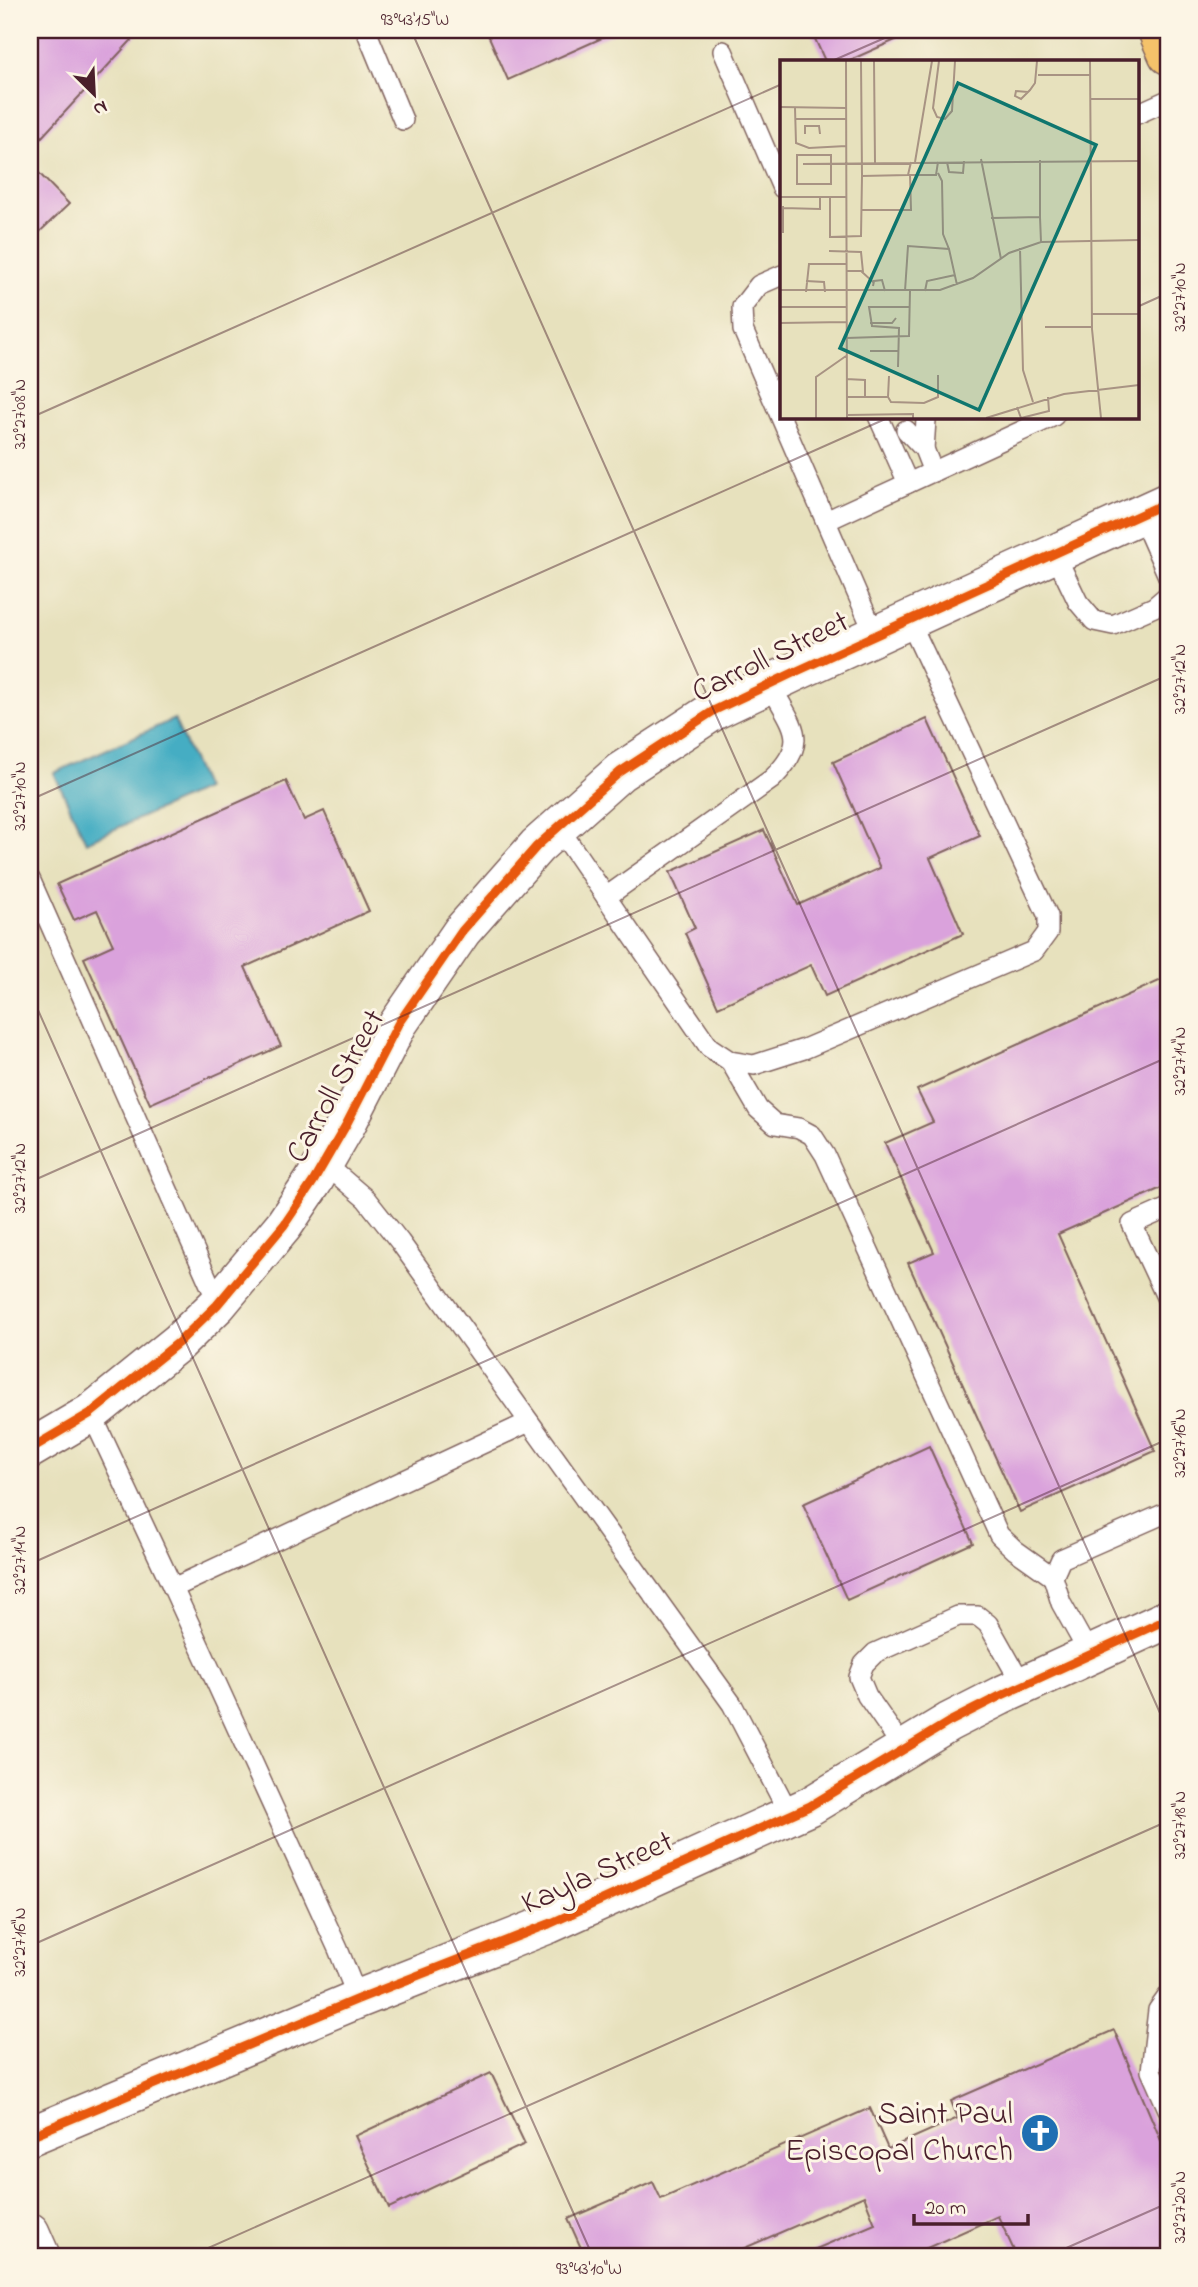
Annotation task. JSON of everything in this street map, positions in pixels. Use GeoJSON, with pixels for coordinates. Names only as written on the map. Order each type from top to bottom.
{"type":"FeatureCollection","features":[{"type":"Feature","properties":{"kind":"main road"},"geometry":{"type":"LineString","coordinates":[[1157,30],[1168,55]]}},
{"type":"Feature","properties":{"kind":"street","name":"Carroll Street"},"geometry":{"type":"LineString","coordinates":[[30,1449],[91,1413],[179,1342],[218,1303],[284,1225],[324,1163],[398,1024],[462,931],[537,846],[620,772],[715,710],[1154,509]]}},
{"type":"Feature","properties":{"kind":"street","name":"Kayla Street"},"geometry":{"type":"LineString","coordinates":[[30,2136],[358,1999],[549,1924],[810,1806],[949,1722],[1168,1619]]}},
{"type":"Feature","properties":{"kind":"street"},"geometry":{"type":"LineString","coordinates":[[30,2232],[41,2257]]}},
{"type":"Feature","properties":{"kind":"lane"},"geometry":{"type":"LineString","coordinates":[[366,30],[403,120]]}},
{"type":"Feature","properties":{"kind":"lane"},"geometry":{"type":"LineString","coordinates":[[723,51],[777,165]]}},
{"type":"Feature","properties":{"kind":"lane"},"geometry":{"type":"LineString","coordinates":[[1138,114],[1168,100]]}},
{"type":"Feature","properties":{"kind":"lane"},"geometry":{"type":"LineString","coordinates":[[780,276],[759,285],[742,307],[743,330],[780,415]]}},
{"type":"Feature","properties":{"kind":"lane"},"geometry":{"type":"LineString","coordinates":[[781,418],[875,635]]}},
{"type":"Feature","properties":{"kind":"lane"},"geometry":{"type":"LineString","coordinates":[[879,418],[908,483]]}},
{"type":"Feature","properties":{"kind":"lane"},"geometry":{"type":"LineString","coordinates":[[826,521],[1050,418]]}},
{"type":"Feature","properties":{"kind":"lane"},"geometry":{"type":"LineString","coordinates":[[924,449],[926,420]]}},
{"type":"Feature","properties":{"kind":"lane"},"geometry":{"type":"LineString","coordinates":[[906,430],[924,449],[933,472]]}},
{"type":"Feature","properties":{"kind":"lane"},"geometry":{"type":"LineString","coordinates":[[1154,509],[1168,576]]}},
{"type":"Feature","properties":{"kind":"lane"},"geometry":{"type":"LineString","coordinates":[[1055,554],[1078,602],[1094,621],[1113,625],[1154,607],[1168,595]]}},
{"type":"Feature","properties":{"kind":"lane"},"geometry":{"type":"LineString","coordinates":[[558,827],[709,1047],[730,1061],[754,1065],[804,1049],[1034,951],[1048,932],[1048,916],[909,620]]}},
{"type":"Feature","properties":{"kind":"lane"},"geometry":{"type":"LineString","coordinates":[[606,897],[772,779],[789,761],[796,747],[795,732],[771,684]]}},
{"type":"Feature","properties":{"kind":"lane"},"geometry":{"type":"LineString","coordinates":[[30,879],[218,1303]]}},
{"type":"Feature","properties":{"kind":"lane"},"geometry":{"type":"LineString","coordinates":[[730,1061],[758,1109],[775,1124],[799,1128],[812,1135],[825,1155],[999,1535],[1015,1550],[1054,1577],[1062,1603],[1090,1655]]}},
{"type":"Feature","properties":{"kind":"lane"},"geometry":{"type":"LineString","coordinates":[[324,1163],[366,1199],[400,1242],[732,1704],[790,1815]]}},
{"type":"Feature","properties":{"kind":"lane"},"geometry":{"type":"LineString","coordinates":[[1168,1208],[1132,1224],[1168,1301]]}},
{"type":"Feature","properties":{"kind":"lane"},"geometry":{"type":"LineString","coordinates":[[91,1413],[338,1949],[358,1999]]}},
{"type":"Feature","properties":{"kind":"lane"},"geometry":{"type":"LineString","coordinates":[[173,1588],[529,1422]]}},
{"type":"Feature","properties":{"kind":"lane"},"geometry":{"type":"LineString","coordinates":[[1054,1577],[1061,1559],[1168,1512]]}},
{"type":"Feature","properties":{"kind":"lane"},"geometry":{"type":"LineString","coordinates":[[904,1749],[867,1696],[859,1677],[864,1664],[875,1653],[958,1616],[978,1616],[988,1624],[1023,1686]]}},
{"type":"Feature","properties":{"kind":"lane"},"geometry":{"type":"LineString","coordinates":[[1168,1996],[1158,2010],[1151,2071],[1168,2109]]}},
{"type":"Feature","properties":{"kind":"water"},"geometry":{"type":"Polygon","coordinates":[[[174,719],[205,789],[86,842],[54,773],[174,719]]]}},
{"type":"Feature","properties":{"kind":"building"},"geometry":{"type":"Polygon","coordinates":[[[30,30],[141,30],[40,139],[30,129],[30,30]]]}},
{"type":"Feature","properties":{"kind":"building"},"geometry":{"type":"Polygon","coordinates":[[[486,30],[620,30],[508,80],[486,30]]]}},
{"type":"Feature","properties":{"kind":"building"},"geometry":{"type":"Polygon","coordinates":[[[811,30],[918,30],[850,60],[825,60],[811,30]]]}},
{"type":"Feature","properties":{"kind":"building"},"geometry":{"type":"Polygon","coordinates":[[[30,164],[69,204],[30,241],[30,164]]]}},
{"type":"Feature","properties":{"kind":"building"},"geometry":{"type":"Polygon","coordinates":[[[927,719],[980,836],[930,858],[963,934],[825,996],[811,965],[718,1007],[685,933],[695,928],[670,872],[764,830],[798,905],[880,868],[833,762],[927,719]]]}},
{"type":"Feature","properties":{"kind":"building"},"geometry":{"type":"Polygon","coordinates":[[[286,781],[304,820],[324,811],[369,911],[245,967],[281,1046],[150,1104],[84,958],[113,945],[97,910],[74,920],[57,884],[286,781]]]}},
{"type":"Feature","properties":{"kind":"building"},"geometry":{"type":"Polygon","coordinates":[[[1168,977],[1168,1185],[1058,1234],[1155,1451],[1020,1512],[908,1263],[934,1252],[885,1143],[933,1122],[917,1090],[1168,977]]]}},
{"type":"Feature","properties":{"kind":"building"},"geometry":{"type":"Polygon","coordinates":[[[929,1446],[973,1543],[847,1600],[803,1504],[929,1446]]]}},
{"type":"Feature","properties":{"kind":"building","name":"Saint Paul Episcopal Church"},"geometry":{"type":"Polygon","coordinates":[[[1114,2030],[1168,2157],[1168,2240],[1165,2242],[1168,2257],[1017,2257],[998,2216],[907,2257],[797,2257],[875,2224],[864,2196],[724,2257],[585,2257],[568,2219],[653,2182],[661,2199],[870,2108],[888,2149],[958,2118],[951,2101],[1114,2030]]]}},
{"type":"Feature","properties":{"kind":"building"},"geometry":{"type":"Polygon","coordinates":[[[491,2073],[525,2144],[389,2208],[355,2136],[491,2073]]]}},
{"type":"Feature","properties":{"kind":"cycle path"},"geometry":{"type":"LineString","coordinates":[[30,1449],[91,1413],[179,1342],[217,1305],[284,1225],[313,1182],[398,1024],[462,931],[537,846],[620,772],[715,710],[1168,502]]}},
{"type":"Feature","properties":{"kind":"cycle path"},"geometry":{"type":"LineString","coordinates":[[30,2136],[358,1999],[549,1924],[810,1806],[949,1722],[1168,1619]]}},
{"type":"Feature","properties":{"kind":"place","name":"Saint Paul Episcopal Church"},"geometry":{"type":"Point","coordinates":[1040,2133]}}]}
